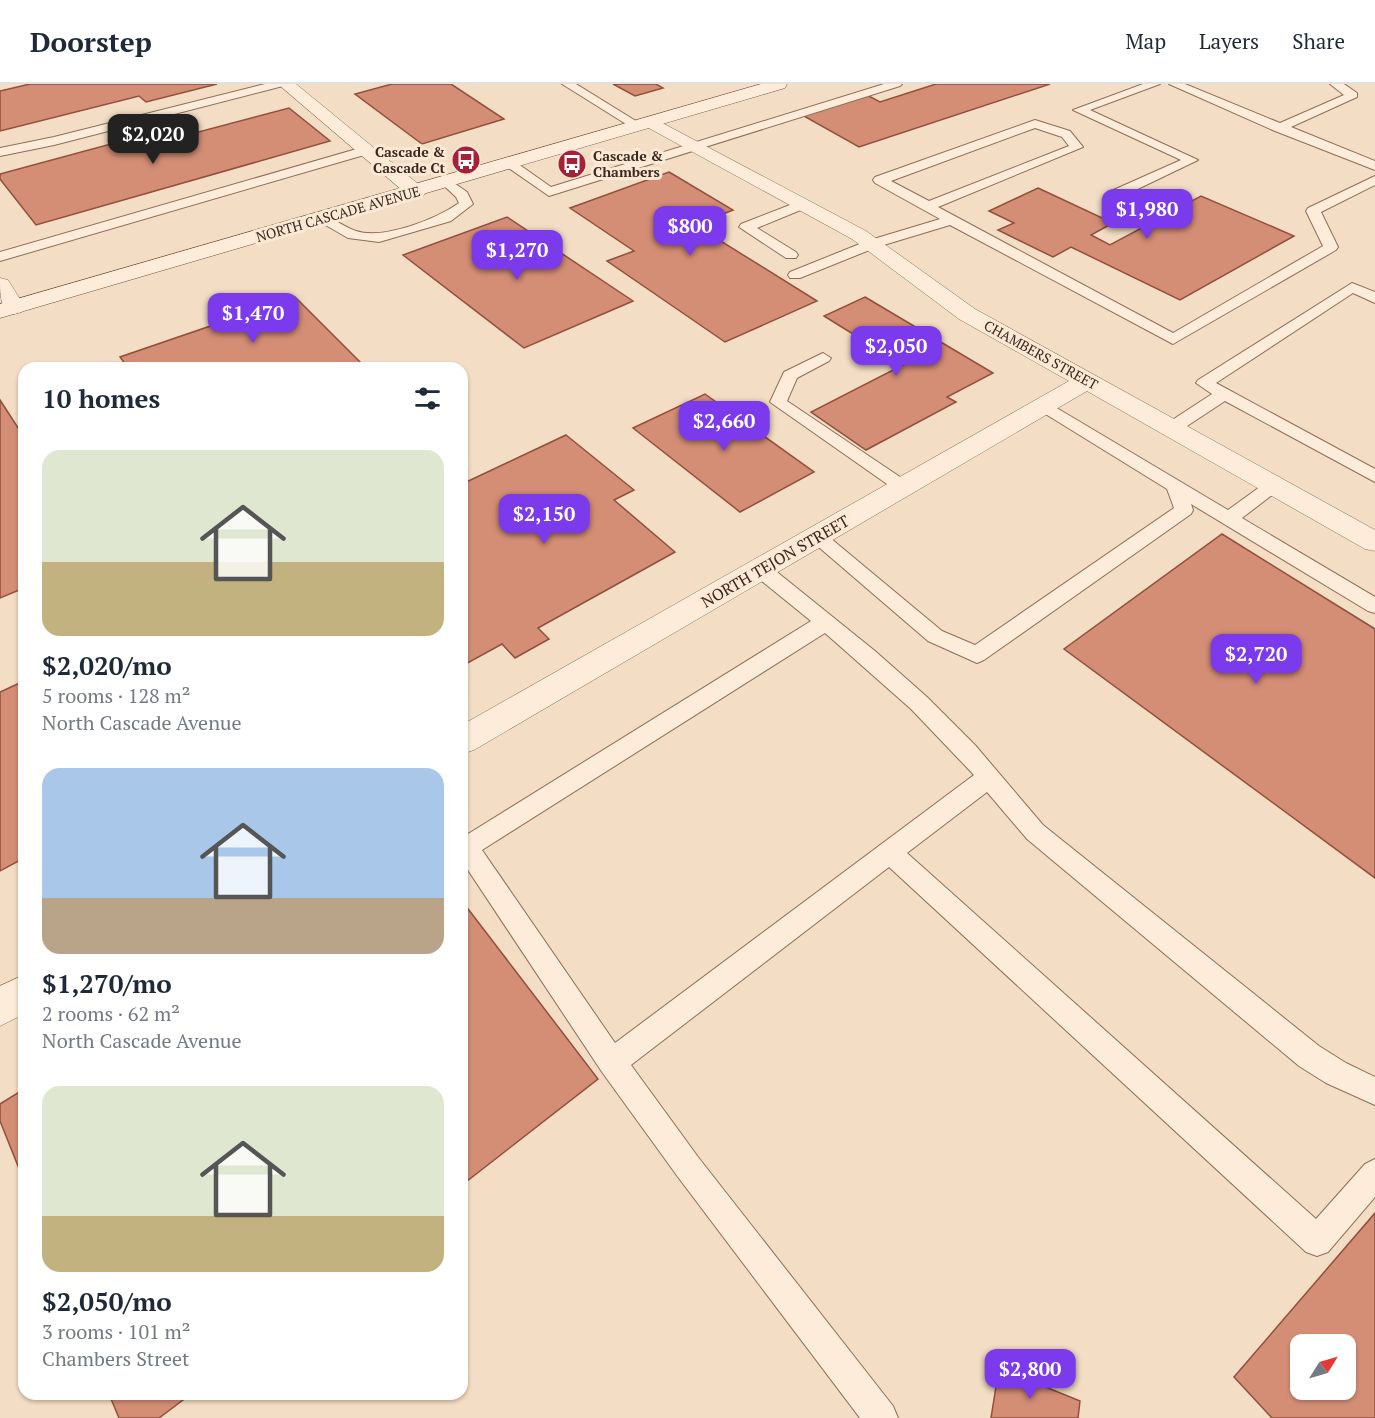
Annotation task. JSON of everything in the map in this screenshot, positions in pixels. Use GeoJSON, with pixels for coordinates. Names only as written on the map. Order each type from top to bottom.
{"type":"FeatureCollection","features":[{"type":"Feature","properties":{"kind":"street"},"geometry":{"type":"LineString","coordinates":[[286,84],[416,192]]}},
{"type":"Feature","properties":{"kind":"street","name":"NORTH CASCADE AVENUE"},"geometry":{"type":"LineString","coordinates":[[7,309],[416,192],[779,84]]}},
{"type":"Feature","properties":{"kind":"street","name":"CHAMBERS STREET"},"geometry":{"type":"LineString","coordinates":[[645,124],[695,146],[803,204],[872,244],[958,308],[1375,542]]}},
{"type":"Feature","properties":{"kind":"street"},"geometry":{"type":"LineString","coordinates":[[0,285],[7,309]]}},
{"type":"Feature","properties":{"kind":"street","name":"NORTH TEJON STREET"},"geometry":{"type":"LineString","coordinates":[[468,738],[1087,381]]}},
{"type":"Feature","properties":{"kind":"street"},"geometry":{"type":"LineString","coordinates":[[0,1007],[18,996]]}},
{"type":"Feature","properties":{"kind":"lane"},"geometry":{"type":"LineString","coordinates":[[0,152],[54,141],[279,84]]}},
{"type":"Feature","properties":{"kind":"lane"},"geometry":{"type":"LineString","coordinates":[[568,84],[645,124]]}},
{"type":"Feature","properties":{"kind":"lane"},"geometry":{"type":"LineString","coordinates":[[509,164],[549,192],[896,84]]}},
{"type":"Feature","properties":{"kind":"lane"},"geometry":{"type":"LineString","coordinates":[[1114,195],[1192,160],[1079,110],[1154,84]]}},
{"type":"Feature","properties":{"kind":"lane"},"geometry":{"type":"LineString","coordinates":[[1175,84],[1375,166]]}},
{"type":"Feature","properties":{"kind":"lane"},"geometry":{"type":"LineString","coordinates":[[1279,128],[1353,95],[1336,84]]}},
{"type":"Feature","properties":{"kind":"lane"},"geometry":{"type":"LineString","coordinates":[[928,206],[1077,147],[1066,134],[1035,124],[880,180],[1173,339],[1332,247],[1313,211],[1375,180]]}},
{"type":"Feature","properties":{"kind":"lane"},"geometry":{"type":"LineString","coordinates":[[0,257],[367,150]]}},
{"type":"Feature","properties":{"kind":"lane"},"geometry":{"type":"LineString","coordinates":[[321,219],[353,235],[379,238],[446,218],[466,204],[462,195],[447,182]]}},
{"type":"Feature","properties":{"kind":"lane"},"geometry":{"type":"LineString","coordinates":[[790,255],[746,227],[803,204]]}},
{"type":"Feature","properties":{"kind":"lane"},"geometry":{"type":"LineString","coordinates":[[795,275],[872,244],[951,220]]}},
{"type":"Feature","properties":{"kind":"lane"},"geometry":{"type":"LineString","coordinates":[[1375,298],[1352,287],[1204,383],[1375,476]]}},
{"type":"Feature","properties":{"kind":"lane"},"geometry":{"type":"LineString","coordinates":[[823,358],[790,375],[778,402],[903,487]]}},
{"type":"Feature","properties":{"kind":"lane"},"geometry":{"type":"LineString","coordinates":[[1172,428],[1224,394]]}},
{"type":"Feature","properties":{"kind":"lane"},"geometry":{"type":"LineString","coordinates":[[1045,406],[1375,606]]}},
{"type":"Feature","properties":{"kind":"lane"},"geometry":{"type":"LineString","coordinates":[[1229,518],[1274,485]]}},
{"type":"Feature","properties":{"kind":"lane"},"geometry":{"type":"LineString","coordinates":[[816,537],[935,636],[977,655],[1185,510],[1176,486]]}},
{"type":"Feature","properties":{"kind":"lane"},"geometry":{"type":"LineString","coordinates":[[760,569],[826,622],[968,751],[1015,814],[1035,832],[1309,1056],[1336,1073],[1375,1090]]}},
{"type":"Feature","properties":{"kind":"lane"},"geometry":{"type":"LineString","coordinates":[[468,843],[826,622]]}},
{"type":"Feature","properties":{"kind":"lane"},"geometry":{"type":"LineString","coordinates":[[612,1062],[989,777]]}},
{"type":"Feature","properties":{"kind":"lane"},"geometry":{"type":"LineString","coordinates":[[468,851],[612,1062],[688,1167],[881,1418]]}},
{"type":"Feature","properties":{"kind":"lane"},"geometry":{"type":"LineString","coordinates":[[889,852],[1317,1241],[1375,1174]]}},
{"type":"Feature","properties":{"kind":"building"},"geometry":{"type":"Polygon","coordinates":[[[30,84],[217,84],[146,102],[139,96],[0,131],[0,91],[30,84]]]}},
{"type":"Feature","properties":{"kind":"building"},"geometry":{"type":"Polygon","coordinates":[[[392,84],[451,84],[504,119],[422,144],[355,94],[392,84]]]}},
{"type":"Feature","properties":{"kind":"building"},"geometry":{"type":"Polygon","coordinates":[[[613,84],[656,84],[663,88],[635,96],[613,84]]]}},
{"type":"Feature","properties":{"kind":"building"},"geometry":{"type":"Polygon","coordinates":[[[936,84],[1050,84],[859,147],[802,115],[867,95],[880,102],[936,84]]]}},
{"type":"Feature","properties":{"kind":"building"},"geometry":{"type":"Polygon","coordinates":[[[289,108],[330,141],[36,225],[0,179],[0,174],[118,142],[127,151],[289,108]]]}},
{"type":"Feature","properties":{"kind":"building"},"geometry":{"type":"Polygon","coordinates":[[[669,172],[733,210],[695,225],[817,301],[725,342],[607,261],[634,251],[570,208],[669,172]]]}},
{"type":"Feature","properties":{"kind":"building"},"geometry":{"type":"Polygon","coordinates":[[[1038,188],[1113,223],[1091,235],[1110,245],[1201,196],[1294,236],[1180,300],[1071,247],[1053,257],[998,230],[1014,223],[989,211],[1038,188]]]}},
{"type":"Feature","properties":{"kind":"building"},"geometry":{"type":"Polygon","coordinates":[[[507,217],[633,301],[524,348],[403,255],[507,217]]]}},
{"type":"Feature","properties":{"kind":"building"},"geometry":{"type":"Polygon","coordinates":[[[295,297],[360,362],[124,362],[120,357],[295,297]]]}},
{"type":"Feature","properties":{"kind":"building"},"geometry":{"type":"Polygon","coordinates":[[[865,297],[993,373],[947,397],[956,402],[866,450],[811,412],[903,365],[824,316],[865,297]]]}},
{"type":"Feature","properties":{"kind":"building"},"geometry":{"type":"Polygon","coordinates":[[[705,394],[814,472],[740,512],[633,428],[705,394]]]}},
{"type":"Feature","properties":{"kind":"building"},"geometry":{"type":"Polygon","coordinates":[[[0,400],[18,428],[18,590],[0,598],[0,400]]]}},
{"type":"Feature","properties":{"kind":"building"},"geometry":{"type":"Polygon","coordinates":[[[566,435],[634,490],[614,500],[675,552],[538,628],[549,639],[515,658],[502,644],[468,663],[468,481],[566,435]]]}},
{"type":"Feature","properties":{"kind":"building"},"geometry":{"type":"Polygon","coordinates":[[[1222,534],[1375,629],[1375,878],[1064,649],[1222,534]]]}},
{"type":"Feature","properties":{"kind":"building"},"geometry":{"type":"Polygon","coordinates":[[[18,684],[18,861],[0,871],[0,692],[18,684]]]}},
{"type":"Feature","properties":{"kind":"building"},"geometry":{"type":"Polygon","coordinates":[[[468,909],[598,1079],[468,1180],[468,909]]]}},
{"type":"Feature","properties":{"kind":"building"},"geometry":{"type":"Polygon","coordinates":[[[18,1093],[18,1166],[0,1121],[0,1104],[18,1093]]]}},
{"type":"Feature","properties":{"kind":"building"},"geometry":{"type":"Polygon","coordinates":[[[1375,1213],[1375,1418],[1272,1418],[1234,1377],[1375,1213]]]}},
{"type":"Feature","properties":{"kind":"building"},"geometry":{"type":"Polygon","coordinates":[[[999,1368],[1080,1401],[1078,1418],[991,1418],[999,1368]]]}},
{"type":"Feature","properties":{"kind":"building"},"geometry":{"type":"Polygon","coordinates":[[[112,1400],[183,1400],[159,1418],[119,1418],[112,1400]]]}},
{"type":"Feature","properties":{"kind":"place","name":"Cascade & Cascade Ct"},"geometry":{"type":"Point","coordinates":[466,160]}},
{"type":"Feature","properties":{"kind":"place","name":"Cascade & Chambers"},"geometry":{"type":"Point","coordinates":[572,164]}}]}
